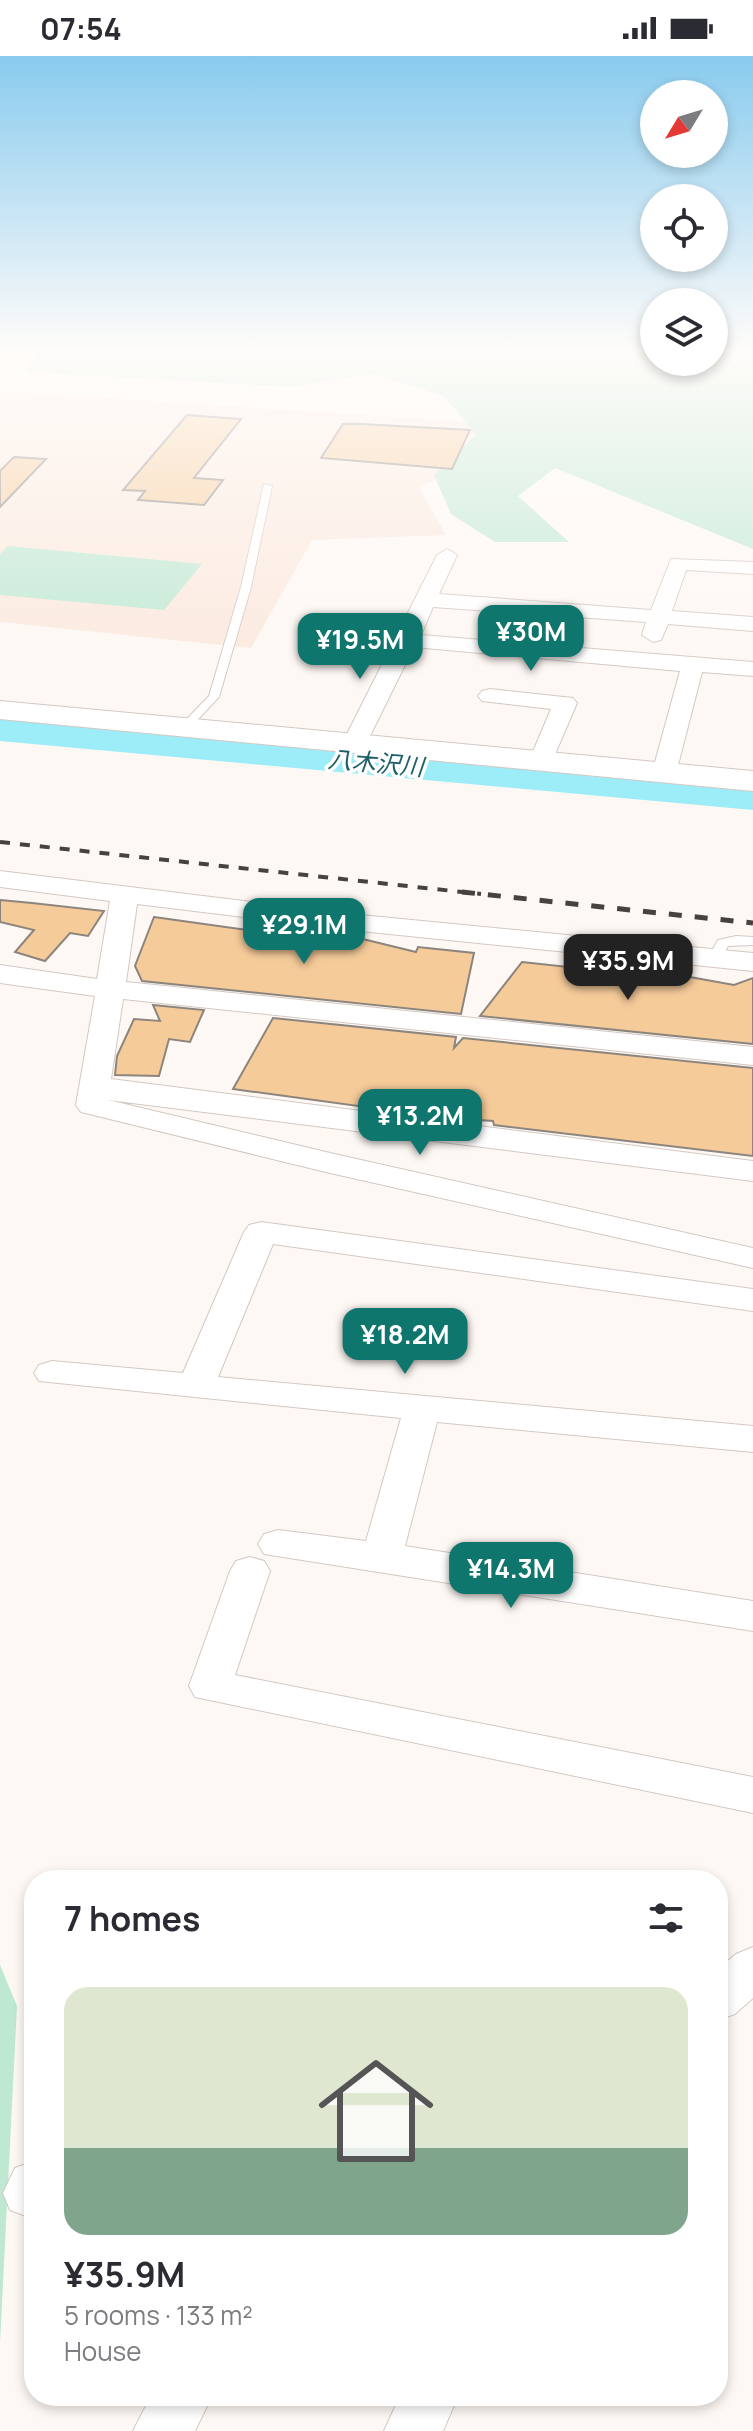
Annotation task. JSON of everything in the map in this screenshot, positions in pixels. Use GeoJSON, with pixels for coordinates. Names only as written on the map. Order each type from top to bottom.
{"type":"FeatureCollection","features":[{"type":"Feature","properties":{"kind":"street"},"geometry":{"type":"LineString","coordinates":[[354,744],[447,555]]}},
{"type":"Feature","properties":{"kind":"street"},"geometry":{"type":"LineString","coordinates":[[644,661],[678,563],[753,568]]}},
{"type":"Feature","properties":{"kind":"street"},"geometry":{"type":"LineString","coordinates":[[426,600],[753,624]]}},
{"type":"Feature","properties":{"kind":"street"},"geometry":{"type":"LineString","coordinates":[[526,649],[542,608]]}},
{"type":"Feature","properties":{"kind":"street"},"geometry":{"type":"LineString","coordinates":[[407,640],[753,669]]}},
{"type":"Feature","properties":{"kind":"street"},"geometry":{"type":"LineString","coordinates":[[664,773],[693,665]]}},
{"type":"Feature","properties":{"kind":"street"},"geometry":{"type":"LineString","coordinates":[[490,696],[565,703],[541,761]]}},
{"type":"Feature","properties":{"kind":"street"},"geometry":{"type":"LineString","coordinates":[[0,710],[753,781]]}},
{"type":"Feature","properties":{"kind":"street"},"geometry":{"type":"LineString","coordinates":[[0,879],[350,922],[753,962]]}},
{"type":"Feature","properties":{"kind":"street"},"geometry":{"type":"LineString","coordinates":[[125,894],[92,1105],[330,1163],[753,1258]]}},
{"type":"Feature","properties":{"kind":"street"},"geometry":{"type":"LineString","coordinates":[[0,974],[110,989],[753,1056]]}},
{"type":"Feature","properties":{"kind":"street"},"geometry":{"type":"LineString","coordinates":[[95,1087],[753,1171]]}},
{"type":"Feature","properties":{"kind":"street"},"geometry":{"type":"LineString","coordinates":[[196,1386],[261,1232],[753,1300]]}},
{"type":"Feature","properties":{"kind":"street"},"geometry":{"type":"LineString","coordinates":[[52,1373],[753,1439]]}},
{"type":"Feature","properties":{"kind":"street"},"geometry":{"type":"LineString","coordinates":[[382,1557],[422,1408]]}},
{"type":"Feature","properties":{"kind":"street"},"geometry":{"type":"LineString","coordinates":[[753,1616],[382,1557],[264,1558],[210,1686],[753,1795]]}},
{"type":"Feature","properties":{"kind":"street"},"geometry":{"type":"LineString","coordinates":[[728,1990],[753,1968]]}},
{"type":"Feature","properties":{"kind":"street"},"geometry":{"type":"LineString","coordinates":[[162,2431],[178,2406]]}},
{"type":"Feature","properties":{"kind":"street"},"geometry":{"type":"LineString","coordinates":[[413,2431],[425,2406]]}},
{"type":"Feature","properties":{"kind":"lane"},"geometry":{"type":"LineString","coordinates":[[184,728],[214,697],[246,587],[267,486]]}},
{"type":"Feature","properties":{"kind":"lane"},"geometry":{"type":"LineString","coordinates":[[715,958],[723,943],[753,941]]}},
{"type":"Feature","properties":{"kind":"shaded area"},"geometry":{"type":"Polygon","coordinates":[[[0,459],[469,459],[465,466],[419,487],[446,535],[312,540],[251,648],[0,622],[0,459]]]}},
{"type":"Feature","properties":{"kind":"green space"},"geometry":{"type":"Polygon","coordinates":[[[451,459],[753,459],[753,549],[555,468],[518,496],[569,542],[495,542],[451,514],[434,475],[451,459]]]}},
{"type":"Feature","properties":{"kind":"green space"},"geometry":{"type":"Polygon","coordinates":[[[8,546],[202,564],[164,610],[0,595],[0,554],[8,546]]]}},
{"type":"Feature","properties":{"kind":"green space"},"geometry":{"type":"Polygon","coordinates":[[[0,1965],[17,2006],[0,2343],[0,1965]]]}},
{"type":"Feature","properties":{"kind":"building"},"geometry":{"type":"Polygon","coordinates":[[[12,459],[46,459],[0,507],[0,471],[12,459]]]}},
{"type":"Feature","properties":{"kind":"building"},"geometry":{"type":"Polygon","coordinates":[[[150,459],[209,459],[194,478],[223,480],[204,505],[138,500],[145,491],[123,490],[150,459]]]}},
{"type":"Feature","properties":{"kind":"building"},"geometry":{"type":"Polygon","coordinates":[[[331,459],[457,459],[452,469],[331,459]]]}},
{"type":"Feature","properties":{"kind":"building"},"geometry":{"type":"Polygon","coordinates":[[[0,900],[104,911],[88,936],[70,933],[45,961],[15,952],[34,930],[0,922],[0,900]]]}},
{"type":"Feature","properties":{"kind":"building"},"geometry":{"type":"Polygon","coordinates":[[[154,917],[268,933],[267,924],[275,924],[326,930],[416,952],[418,947],[474,953],[461,1014],[142,981],[135,966],[154,917]]]}},
{"type":"Feature","properties":{"kind":"building"},"geometry":{"type":"Polygon","coordinates":[[[522,962],[577,968],[579,964],[637,974],[641,963],[665,965],[668,973],[734,985],[753,978],[753,1044],[480,1016],[522,962]]]}},
{"type":"Feature","properties":{"kind":"building"},"geometry":{"type":"Polygon","coordinates":[[[153,1005],[204,1010],[190,1042],[169,1039],[159,1076],[115,1075],[117,1056],[134,1019],[160,1021],[153,1005]]]}},
{"type":"Feature","properties":{"kind":"building"},"geometry":{"type":"Polygon","coordinates":[[[273,1018],[456,1037],[454,1048],[463,1038],[753,1068],[753,1156],[494,1125],[493,1121],[463,1119],[411,1108],[409,1113],[233,1089],[273,1018]]]}},
{"type":"Feature","properties":{"kind":"waterway","name":"八木沢川"},"geometry":{"type":"LineString","coordinates":[[0,728],[753,797]]}},
{"type":"Feature","properties":{"kind":"railway"},"geometry":{"type":"LineString","coordinates":[[0,842],[481,894]]}},
{"type":"Feature","properties":{"kind":"railway"},"geometry":{"type":"LineString","coordinates":[[462,892],[753,923]]}}]}
